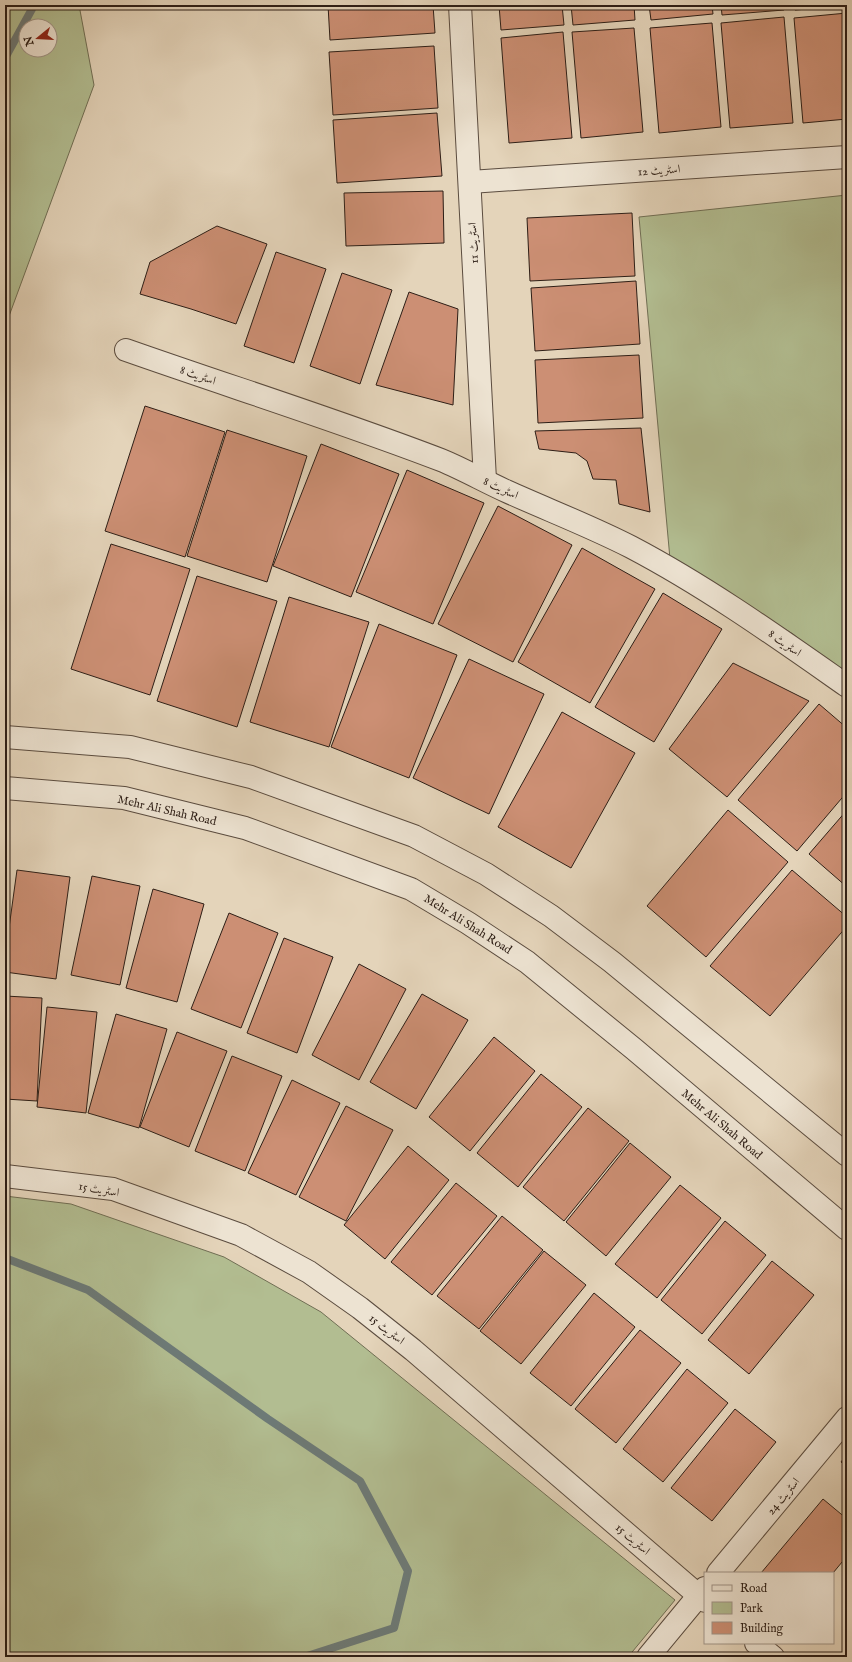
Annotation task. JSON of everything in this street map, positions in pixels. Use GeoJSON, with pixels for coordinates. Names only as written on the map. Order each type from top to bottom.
{"type":"FeatureCollection","features":[{"type":"Feature","properties":{"kind":"street","name":"اسٹریٹ 11"},"geometry":{"type":"LineString","coordinates":[[460,5],[485,480]]}},
{"type":"Feature","properties":{"kind":"street","name":"اسٹریٹ 12"},"geometry":{"type":"LineString","coordinates":[[470,182],[847,157]]}},
{"type":"Feature","properties":{"kind":"street","name":"اسٹریٹ 8"},"geometry":{"type":"LineString","coordinates":[[126,350],[309,412],[443,461],[570,518],[644,555],[753,620],[847,686]]}},
{"type":"Feature","properties":{"kind":"street"},"geometry":{"type":"LineString","coordinates":[[5,737],[130,747],[251,777],[414,836],[486,874],[551,916],[612,962],[847,1155]]}},
{"type":"Feature","properties":{"kind":"street","name":"Mehr Ali Shah Road"},"geometry":{"type":"LineString","coordinates":[[5,788],[124,798],[237,826],[412,889],[468,923],[527,962],[634,1049],[847,1229]]}},
{"type":"Feature","properties":{"kind":"street","name":"اسٹریٹ 15"},"geometry":{"type":"LineString","coordinates":[[5,1176],[113,1189],[241,1235],[309,1272],[360,1308],[413,1350],[703,1595]]}},
{"type":"Feature","properties":{"kind":"street","name":"اسٹریٹ 24"},"geometry":{"type":"LineString","coordinates":[[719,1572],[847,1418]]}},
{"type":"Feature","properties":{"kind":"street"},"geometry":{"type":"LineString","coordinates":[[648,1657],[703,1595]]}},
{"type":"Feature","properties":{"kind":"street"},"geometry":{"type":"LineString","coordinates":[[757,1644],[773,1657]]}},
{"type":"Feature","properties":{"kind":"green space"},"geometry":{"type":"Polygon","coordinates":[[[5,5],[79,5],[94,85],[5,327],[5,5]]]}},
{"type":"Feature","properties":{"kind":"green space"},"geometry":{"type":"Polygon","coordinates":[[[847,195],[847,679],[793,634],[670,559],[639,217],[847,195]]]}},
{"type":"Feature","properties":{"kind":"green space"},"geometry":{"type":"Polygon","coordinates":[[[5,1196],[71,1204],[224,1257],[321,1312],[675,1600],[628,1657],[5,1657],[5,1196]]]}},
{"type":"Feature","properties":{"kind":"building"},"geometry":{"type":"Polygon","coordinates":[[[328,5],[433,5],[435,33],[330,40],[328,5]]]}},
{"type":"Feature","properties":{"kind":"building"},"geometry":{"type":"Polygon","coordinates":[[[499,5],[562,5],[564,25],[501,30],[499,5]]]}},
{"type":"Feature","properties":{"kind":"building"},"geometry":{"type":"Polygon","coordinates":[[[571,5],[634,5],[635,20],[573,25],[571,5]]]}},
{"type":"Feature","properties":{"kind":"building"},"geometry":{"type":"Polygon","coordinates":[[[649,5],[712,5],[713,14],[651,20],[649,5]]]}},
{"type":"Feature","properties":{"kind":"building"},"geometry":{"type":"Polygon","coordinates":[[[721,5],[784,5],[784,10],[722,15],[721,5]]]}},
{"type":"Feature","properties":{"kind":"building"},"geometry":{"type":"Polygon","coordinates":[[[794,5],[847,5],[847,6],[795,10],[794,5]]]}},
{"type":"Feature","properties":{"kind":"building"},"geometry":{"type":"Polygon","coordinates":[[[847,13],[847,119],[803,123],[794,18],[847,13]]]}},
{"type":"Feature","properties":{"kind":"building"},"geometry":{"type":"Polygon","coordinates":[[[784,17],[793,123],[730,128],[721,23],[784,17]]]}},
{"type":"Feature","properties":{"kind":"building"},"geometry":{"type":"Polygon","coordinates":[[[712,23],[721,127],[659,133],[650,28],[712,23]]]}},
{"type":"Feature","properties":{"kind":"building"},"geometry":{"type":"Polygon","coordinates":[[[634,28],[643,132],[581,138],[572,32],[634,28]]]}},
{"type":"Feature","properties":{"kind":"building"},"geometry":{"type":"Polygon","coordinates":[[[563,32],[572,138],[509,143],[501,38],[563,32]]]}},
{"type":"Feature","properties":{"kind":"building"},"geometry":{"type":"Polygon","coordinates":[[[434,46],[438,108],[333,115],[329,52],[434,46]]]}},
{"type":"Feature","properties":{"kind":"building"},"geometry":{"type":"Polygon","coordinates":[[[437,113],[442,176],[337,183],[333,120],[437,113]]]}},
{"type":"Feature","properties":{"kind":"building"},"geometry":{"type":"Polygon","coordinates":[[[443,191],[444,243],[346,246],[344,193],[443,191]]]}},
{"type":"Feature","properties":{"kind":"building"},"geometry":{"type":"Polygon","coordinates":[[[632,213],[635,276],[530,281],[527,218],[632,213]]]}},
{"type":"Feature","properties":{"kind":"building"},"geometry":{"type":"Polygon","coordinates":[[[217,226],[267,244],[236,324],[140,294],[150,262],[217,226]]]}},
{"type":"Feature","properties":{"kind":"building"},"geometry":{"type":"Polygon","coordinates":[[[276,252],[326,269],[294,363],[244,346],[276,252]]]}},
{"type":"Feature","properties":{"kind":"building"},"geometry":{"type":"Polygon","coordinates":[[[342,273],[392,290],[360,384],[310,366],[342,273]]]}},
{"type":"Feature","properties":{"kind":"building"},"geometry":{"type":"Polygon","coordinates":[[[636,281],[640,344],[535,351],[531,288],[636,281]]]}},
{"type":"Feature","properties":{"kind":"building"},"geometry":{"type":"Polygon","coordinates":[[[409,292],[458,309],[453,405],[376,385],[409,292]]]}},
{"type":"Feature","properties":{"kind":"building"},"geometry":{"type":"Polygon","coordinates":[[[639,355],[643,418],[538,423],[535,360],[639,355]]]}},
{"type":"Feature","properties":{"kind":"building"},"geometry":{"type":"Polygon","coordinates":[[[145,406],[225,432],[185,557],[105,531],[145,406]]]}},
{"type":"Feature","properties":{"kind":"building"},"geometry":{"type":"Polygon","coordinates":[[[641,428],[650,512],[619,504],[616,480],[593,479],[587,461],[576,453],[539,449],[535,431],[641,428]]]}},
{"type":"Feature","properties":{"kind":"building"},"geometry":{"type":"Polygon","coordinates":[[[227,430],[307,456],[267,582],[187,556],[227,430]]]}},
{"type":"Feature","properties":{"kind":"building"},"geometry":{"type":"Polygon","coordinates":[[[321,444],[399,474],[351,597],[273,566],[321,444]]]}},
{"type":"Feature","properties":{"kind":"building"},"geometry":{"type":"Polygon","coordinates":[[[407,470],[484,503],[433,624],[356,592],[407,470]]]}},
{"type":"Feature","properties":{"kind":"building"},"geometry":{"type":"Polygon","coordinates":[[[498,506],[572,545],[513,662],[438,624],[498,506]]]}},
{"type":"Feature","properties":{"kind":"building"},"geometry":{"type":"Polygon","coordinates":[[[111,544],[190,569],[150,695],[71,669],[111,544]]]}},
{"type":"Feature","properties":{"kind":"building"},"geometry":{"type":"Polygon","coordinates":[[[582,548],[655,589],[590,703],[518,662],[582,548]]]}},
{"type":"Feature","properties":{"kind":"building"},"geometry":{"type":"Polygon","coordinates":[[[197,576],[277,601],[237,727],[157,701],[197,576]]]}},
{"type":"Feature","properties":{"kind":"building"},"geometry":{"type":"Polygon","coordinates":[[[663,593],[722,629],[654,742],[595,707],[663,593]]]}},
{"type":"Feature","properties":{"kind":"building"},"geometry":{"type":"Polygon","coordinates":[[[289,597],[369,622],[329,747],[250,722],[289,597]]]}},
{"type":"Feature","properties":{"kind":"building"},"geometry":{"type":"Polygon","coordinates":[[[379,624],[457,655],[409,778],[331,747],[379,624]]]}},
{"type":"Feature","properties":{"kind":"building"},"geometry":{"type":"Polygon","coordinates":[[[469,659],[544,694],[489,814],[413,778],[469,659]]]}},
{"type":"Feature","properties":{"kind":"building"},"geometry":{"type":"Polygon","coordinates":[[[733,663],[809,701],[727,797],[669,749],[733,663]]]}},
{"type":"Feature","properties":{"kind":"building"},"geometry":{"type":"Polygon","coordinates":[[[819,704],[847,728],[847,792],[797,851],[738,800],[819,704]]]}},
{"type":"Feature","properties":{"kind":"building"},"geometry":{"type":"Polygon","coordinates":[[[562,712],[635,753],[571,868],[498,827],[562,712]]]}},
{"type":"Feature","properties":{"kind":"building"},"geometry":{"type":"Polygon","coordinates":[[[728,810],[788,862],[706,957],[647,906],[728,810]]]}},
{"type":"Feature","properties":{"kind":"building"},"geometry":{"type":"Polygon","coordinates":[[[847,810],[847,887],[809,854],[847,810]]]}},
{"type":"Feature","properties":{"kind":"building"},"geometry":{"type":"Polygon","coordinates":[[[17,870],[70,877],[56,979],[5,972],[5,957],[17,870]]]}},
{"type":"Feature","properties":{"kind":"building"},"geometry":{"type":"Polygon","coordinates":[[[792,870],[847,917],[847,926],[770,1016],[710,966],[792,870]]]}},
{"type":"Feature","properties":{"kind":"building"},"geometry":{"type":"Polygon","coordinates":[[[92,876],[140,886],[120,985],[71,975],[92,876]]]}},
{"type":"Feature","properties":{"kind":"building"},"geometry":{"type":"Polygon","coordinates":[[[153,889],[204,904],[177,1002],[126,988],[153,889]]]}},
{"type":"Feature","properties":{"kind":"building"},"geometry":{"type":"Polygon","coordinates":[[[229,913],[278,933],[241,1028],[191,1009],[229,913]]]}},
{"type":"Feature","properties":{"kind":"building"},"geometry":{"type":"Polygon","coordinates":[[[284,938],[333,957],[297,1053],[247,1033],[284,938]]]}},
{"type":"Feature","properties":{"kind":"building"},"geometry":{"type":"Polygon","coordinates":[[[359,964],[406,989],[359,1080],[312,1055],[359,964]]]}},
{"type":"Feature","properties":{"kind":"building"},"geometry":{"type":"Polygon","coordinates":[[[422,994],[468,1020],[416,1109],[370,1082],[422,994]]]}},
{"type":"Feature","properties":{"kind":"building"},"geometry":{"type":"Polygon","coordinates":[[[5,996],[42,998],[37,1101],[5,1099],[5,996]]]}},
{"type":"Feature","properties":{"kind":"building"},"geometry":{"type":"Polygon","coordinates":[[[47,1007],[97,1012],[86,1113],[37,1107],[47,1007]]]}},
{"type":"Feature","properties":{"kind":"building"},"geometry":{"type":"Polygon","coordinates":[[[116,1014],[167,1029],[139,1128],[88,1113],[116,1014]]]}},
{"type":"Feature","properties":{"kind":"building"},"geometry":{"type":"Polygon","coordinates":[[[177,1032],[227,1051],[189,1147],[140,1127],[177,1032]]]}},
{"type":"Feature","properties":{"kind":"building"},"geometry":{"type":"Polygon","coordinates":[[[494,1037],[535,1071],[470,1151],[429,1117],[494,1037]]]}},
{"type":"Feature","properties":{"kind":"building"},"geometry":{"type":"Polygon","coordinates":[[[232,1056],[282,1076],[245,1171],[195,1151],[232,1056]]]}},
{"type":"Feature","properties":{"kind":"building"},"geometry":{"type":"Polygon","coordinates":[[[541,1074],[582,1107],[518,1187],[477,1153],[541,1074]]]}},
{"type":"Feature","properties":{"kind":"building"},"geometry":{"type":"Polygon","coordinates":[[[292,1080],[340,1103],[296,1195],[248,1173],[292,1080]]]}},
{"type":"Feature","properties":{"kind":"building"},"geometry":{"type":"Polygon","coordinates":[[[346,1106],[393,1130],[346,1221],[299,1197],[346,1106]]]}},
{"type":"Feature","properties":{"kind":"building"},"geometry":{"type":"Polygon","coordinates":[[[588,1108],[629,1141],[564,1221],[523,1187],[588,1108]]]}},
{"type":"Feature","properties":{"kind":"building"},"geometry":{"type":"Polygon","coordinates":[[[630,1143],[671,1177],[606,1256],[566,1222],[630,1143]]]}},
{"type":"Feature","properties":{"kind":"building"},"geometry":{"type":"Polygon","coordinates":[[[408,1146],[449,1180],[385,1259],[344,1225],[408,1146]]]}},
{"type":"Feature","properties":{"kind":"building"},"geometry":{"type":"Polygon","coordinates":[[[456,1183],[497,1216],[432,1295],[391,1262],[456,1183]]]}},
{"type":"Feature","properties":{"kind":"building"},"geometry":{"type":"Polygon","coordinates":[[[680,1185],[721,1218],[657,1298],[615,1264],[680,1185]]]}},
{"type":"Feature","properties":{"kind":"building"},"geometry":{"type":"Polygon","coordinates":[[[502,1216],[543,1250],[479,1329],[437,1296],[502,1216]]]}},
{"type":"Feature","properties":{"kind":"building"},"geometry":{"type":"Polygon","coordinates":[[[725,1221],[766,1255],[702,1334],[661,1300],[725,1221]]]}},
{"type":"Feature","properties":{"kind":"building"},"geometry":{"type":"Polygon","coordinates":[[[544,1251],[586,1285],[521,1364],[480,1331],[544,1251]]]}},
{"type":"Feature","properties":{"kind":"building"},"geometry":{"type":"Polygon","coordinates":[[[772,1261],[814,1295],[749,1374],[708,1340],[772,1261]]]}},
{"type":"Feature","properties":{"kind":"building"},"geometry":{"type":"Polygon","coordinates":[[[594,1293],[635,1327],[571,1406],[530,1373],[594,1293]]]}},
{"type":"Feature","properties":{"kind":"building"},"geometry":{"type":"Polygon","coordinates":[[[640,1330],[681,1363],[616,1443],[575,1409],[640,1330]]]}},
{"type":"Feature","properties":{"kind":"building"},"geometry":{"type":"Polygon","coordinates":[[[687,1369],[728,1403],[663,1482],[623,1449],[687,1369]]]}},
{"type":"Feature","properties":{"kind":"building"},"geometry":{"type":"Polygon","coordinates":[[[735,1409],[776,1442],[712,1521],[671,1488],[735,1409]]]}},
{"type":"Feature","properties":{"kind":"building"},"geometry":{"type":"Polygon","coordinates":[[[847,1454],[847,1467],[841,1462],[847,1454]]]}},
{"type":"Feature","properties":{"kind":"building"},"geometry":{"type":"Polygon","coordinates":[[[823,1499],[847,1519],[847,1556],[834,1572],[762,1572],[823,1499]]]}},
{"type":"Feature","properties":{"kind":"waterway"},"geometry":{"type":"LineString","coordinates":[[5,58],[32,9],[30,5]]}},
{"type":"Feature","properties":{"kind":"waterway"},"geometry":{"type":"LineString","coordinates":[[5,1258],[88,1290],[268,1419],[360,1481],[408,1571],[394,1628],[304,1657]]}}]}
